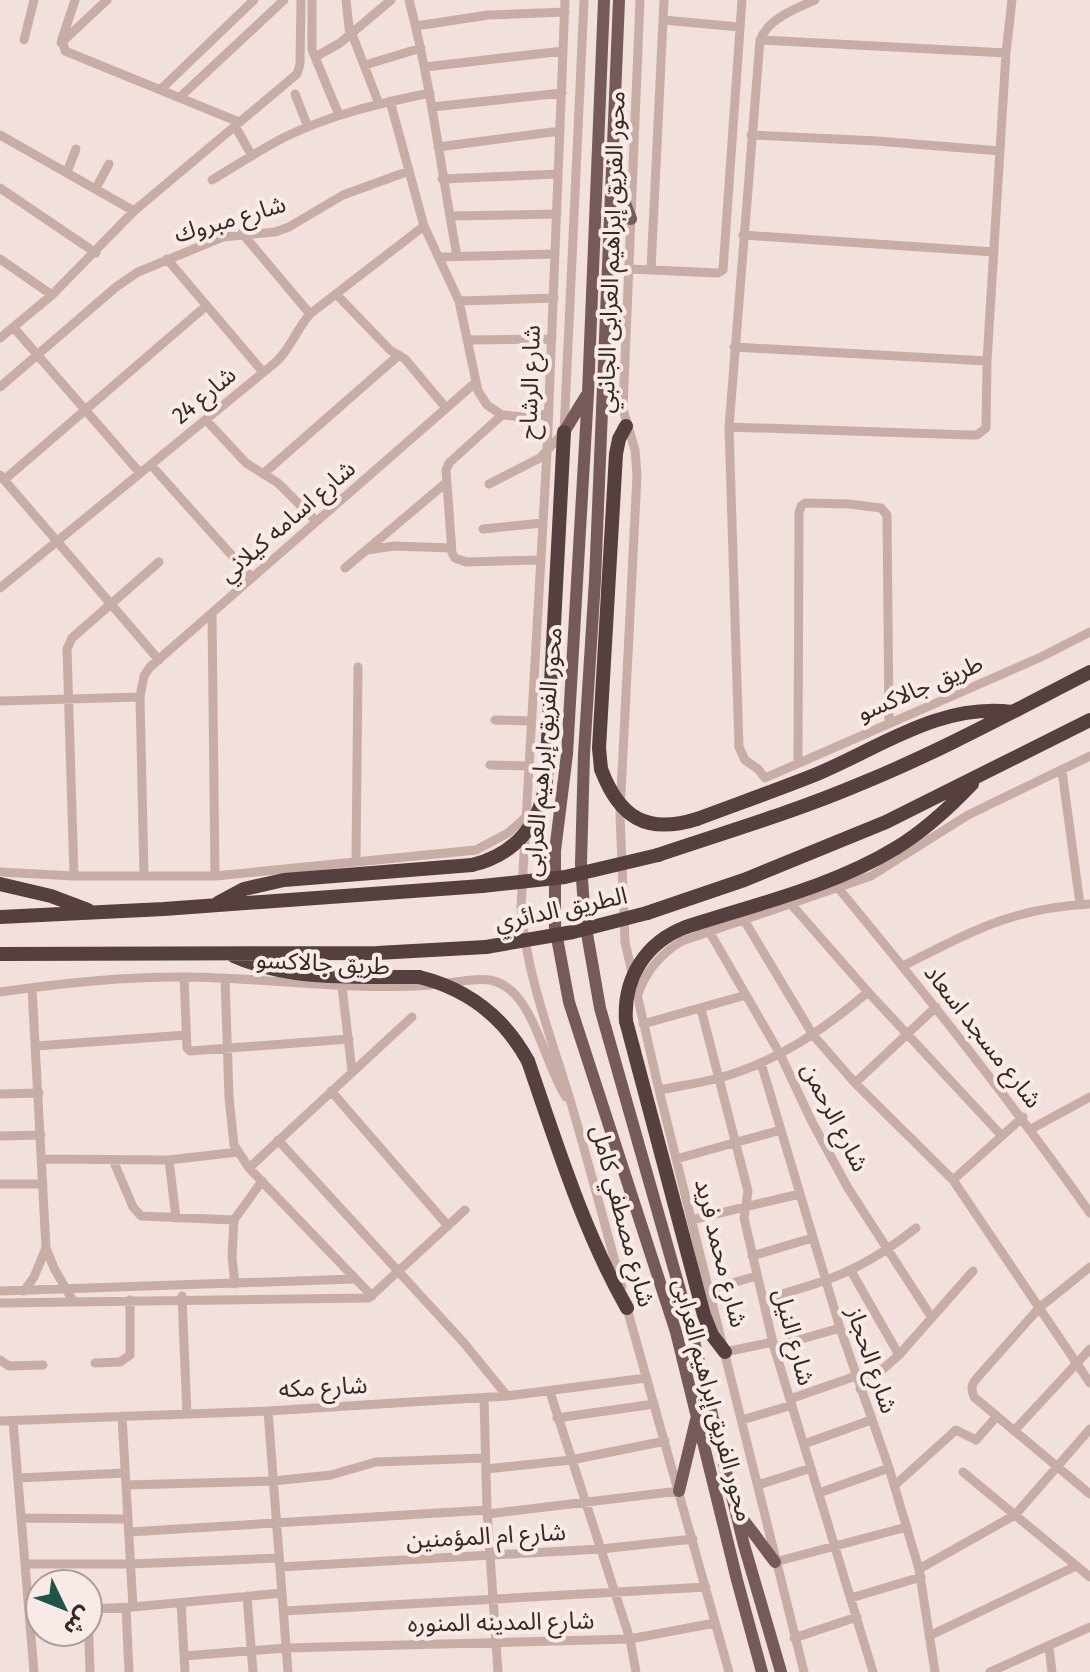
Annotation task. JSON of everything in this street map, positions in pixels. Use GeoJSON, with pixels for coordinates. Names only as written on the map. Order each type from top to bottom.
{"type":"FeatureCollection","features":[{"type":"Feature","properties":{"kind":"highway"},"geometry":{"type":"LineString","coordinates":[[626,426],[616,454],[599,748],[601,769],[614,798],[633,816],[658,825],[697,819],[818,773],[936,720],[986,709],[1012,712]]}},
{"type":"Feature","properties":{"kind":"highway"},"geometry":{"type":"LineString","coordinates":[[214,905],[244,889],[284,880],[472,865],[502,854],[527,833],[541,807],[546,779],[564,432]]}},
{"type":"Feature","properties":{"kind":"highway","name":"الطريق الدائري"},"geometry":{"type":"LineString","coordinates":[[0,917],[214,905],[565,877],[658,855],[859,785],[936,751],[1090,672]]}},
{"type":"Feature","properties":{"kind":"highway","name":"الطريق الدائري"},"geometry":{"type":"LineString","coordinates":[[2,955],[377,953],[486,947],[573,932],[647,913],[815,852],[978,778],[1090,720]]}},
{"type":"Feature","properties":{"kind":"highway"},"geometry":{"type":"LineString","coordinates":[[725,1352],[712,1335],[704,1315],[626,1021],[626,999],[636,968],[657,943],[686,927],[823,882],[898,847],[953,804],[978,778]]}},
{"type":"Feature","properties":{"kind":"highway"},"geometry":{"type":"LineString","coordinates":[[0,884],[51,896],[92,912]]}},
{"type":"Feature","properties":{"kind":"highway"},"geometry":{"type":"LineString","coordinates":[[230,954],[255,965],[307,975],[419,977],[460,991],[484,1007],[505,1026],[528,1061],[581,1213],[627,1308]]}},
{"type":"Feature","properties":{"kind":"main road","name":"محور الفريق إبراهيم العرابى"},"geometry":{"type":"LineString","coordinates":[[604,0],[588,393],[567,754],[554,876],[555,927],[569,1002],[676,1332],[762,1672]]}},
{"type":"Feature","properties":{"kind":"main road","name":"محور الفريق إبراهيم العرابى"},"geometry":{"type":"LineString","coordinates":[[619,0],[583,781],[581,864],[585,922],[600,1008],[691,1329],[735,1508],[781,1672]]}},
{"type":"Feature","properties":{"kind":"main road"},"geometry":{"type":"LineString","coordinates":[[613,170],[631,219]]}},
{"type":"Feature","properties":{"kind":"main road"},"geometry":{"type":"LineString","coordinates":[[564,432],[588,393]]}},
{"type":"Feature","properties":{"kind":"main road"},"geometry":{"type":"LineString","coordinates":[[679,1491],[697,1417]]}},
{"type":"Feature","properties":{"kind":"main road"},"geometry":{"type":"LineString","coordinates":[[735,1508],[775,1562]]}},
{"type":"Feature","properties":{"kind":"street"},"geometry":{"type":"LineString","coordinates":[[24,40],[34,0]]}},
{"type":"Feature","properties":{"kind":"street"},"geometry":{"type":"LineString","coordinates":[[61,43],[75,0]]}},
{"type":"Feature","properties":{"kind":"street"},"geometry":{"type":"LineString","coordinates":[[61,43],[107,0]]}},
{"type":"Feature","properties":{"kind":"street"},"geometry":{"type":"LineString","coordinates":[[160,90],[254,0]]}},
{"type":"Feature","properties":{"kind":"street"},"geometry":{"type":"LineString","coordinates":[[180,97],[284,0]]}},
{"type":"Feature","properties":{"kind":"street"},"geometry":{"type":"LineString","coordinates":[[140,473],[37,355],[5,332],[52,295],[134,211],[297,74],[300,64],[301,0]]}},
{"type":"Feature","properties":{"kind":"street"},"geometry":{"type":"LineString","coordinates":[[312,0],[313,54],[339,115]]}},
{"type":"Feature","properties":{"kind":"street"},"geometry":{"type":"LineString","coordinates":[[346,0],[351,35],[379,104]]}},
{"type":"Feature","properties":{"kind":"street"},"geometry":{"type":"LineString","coordinates":[[313,54],[351,35],[391,0]]}},
{"type":"Feature","properties":{"kind":"street"},"geometry":{"type":"LineString","coordinates":[[409,0],[430,93],[457,256]]}},
{"type":"Feature","properties":{"kind":"street","name":"شارع الرشاح"},"geometry":{"type":"LineString","coordinates":[[528,766],[549,414],[565,0]]}},
{"type":"Feature","properties":{"kind":"street","name":"محور الفريق إبراهيم العرابى الجانبي"},"geometry":{"type":"LineString","coordinates":[[564,432],[584,0]]}},
{"type":"Feature","properties":{"kind":"street","name":"محور الفريق إبراهيم العرابى الجانبي"},"geometry":{"type":"LineString","coordinates":[[620,840],[637,475],[635,450],[623,409],[640,0]]}},
{"type":"Feature","properties":{"kind":"street"},"geometry":{"type":"LineString","coordinates":[[651,269],[664,0]]}},
{"type":"Feature","properties":{"kind":"street"},"geometry":{"type":"LineString","coordinates":[[718,273],[724,267],[742,0]]}},
{"type":"Feature","properties":{"kind":"street"},"geometry":{"type":"LineString","coordinates":[[815,0],[776,20],[764,31],[760,40],[729,427],[977,435],[987,426],[987,361],[1012,0]]}},
{"type":"Feature","properties":{"kind":"street"},"geometry":{"type":"LineString","coordinates":[[416,26],[488,15],[565,12]]}},
{"type":"Feature","properties":{"kind":"street"},"geometry":{"type":"LineString","coordinates":[[663,20],[740,27]]}},
{"type":"Feature","properties":{"kind":"street"},"geometry":{"type":"LineString","coordinates":[[760,40],[1006,53]]}},
{"type":"Feature","properties":{"kind":"street"},"geometry":{"type":"LineString","coordinates":[[61,43],[68,54],[180,97],[237,124],[252,156]]}},
{"type":"Feature","properties":{"kind":"street"},"geometry":{"type":"LineString","coordinates":[[365,65],[421,48]]}},
{"type":"Feature","properties":{"kind":"street"},"geometry":{"type":"LineString","coordinates":[[425,67],[563,51]]}},
{"type":"Feature","properties":{"kind":"street"},"geometry":{"type":"LineString","coordinates":[[212,180],[308,127],[339,115],[430,93]]}},
{"type":"Feature","properties":{"kind":"street"},"geometry":{"type":"LineString","coordinates":[[432,107],[562,93]]}},
{"type":"Feature","properties":{"kind":"street"},"geometry":{"type":"LineString","coordinates":[[295,94],[308,127]]}},
{"type":"Feature","properties":{"kind":"street"},"geometry":{"type":"LineString","coordinates":[[390,101],[424,226],[459,301],[475,383],[482,399],[502,415],[523,417],[549,414]]}},
{"type":"Feature","properties":{"kind":"street"},"geometry":{"type":"LineString","coordinates":[[438,147],[560,131]]}},
{"type":"Feature","properties":{"kind":"street"},"geometry":{"type":"LineString","coordinates":[[0,135],[134,211]]}},
{"type":"Feature","properties":{"kind":"street"},"geometry":{"type":"LineString","coordinates":[[751,135],[1000,151]]}},
{"type":"Feature","properties":{"kind":"street"},"geometry":{"type":"LineString","coordinates":[[67,172],[76,149]]}},
{"type":"Feature","properties":{"kind":"street"},"geometry":{"type":"LineString","coordinates":[[96,188],[109,164]]}},
{"type":"Feature","properties":{"kind":"street","name":"شارع مبروك"},"geometry":{"type":"LineString","coordinates":[[0,387],[116,287],[138,272],[223,237],[275,232],[289,227],[343,195],[409,171]]}},
{"type":"Feature","properties":{"kind":"street"},"geometry":{"type":"LineString","coordinates":[[442,179],[558,174]]}},
{"type":"Feature","properties":{"kind":"street"},"geometry":{"type":"LineString","coordinates":[[0,188],[96,253]]}},
{"type":"Feature","properties":{"kind":"street"},"geometry":{"type":"LineString","coordinates":[[450,216],[557,214]]}},
{"type":"Feature","properties":{"kind":"street","name":"شارع 24"},"geometry":{"type":"LineString","coordinates":[[1,587],[284,355],[310,314],[424,226]]}},
{"type":"Feature","properties":{"kind":"street"},"geometry":{"type":"LineString","coordinates":[[242,233],[310,314]]}},
{"type":"Feature","properties":{"kind":"street"},"geometry":{"type":"LineString","coordinates":[[743,235],[994,252]]}},
{"type":"Feature","properties":{"kind":"street"},"geometry":{"type":"LineString","coordinates":[[438,257],[555,254]]}},
{"type":"Feature","properties":{"kind":"street"},"geometry":{"type":"LineString","coordinates":[[0,259],[52,295]]}},
{"type":"Feature","properties":{"kind":"street"},"geometry":{"type":"LineString","coordinates":[[167,259],[263,372]]}},
{"type":"Feature","properties":{"kind":"street"},"geometry":{"type":"LineString","coordinates":[[629,269],[718,273],[739,281]]}},
{"type":"Feature","properties":{"kind":"street"},"geometry":{"type":"LineString","coordinates":[[337,295],[390,350],[405,359],[446,408]]}},
{"type":"Feature","properties":{"kind":"street"},"geometry":{"type":"LineString","coordinates":[[459,301],[554,298]]}},
{"type":"Feature","properties":{"kind":"street"},"geometry":{"type":"LineString","coordinates":[[159,660],[2,477],[85,411],[206,306]]}},
{"type":"Feature","properties":{"kind":"street"},"geometry":{"type":"LineString","coordinates":[[467,340],[552,339]]}},
{"type":"Feature","properties":{"kind":"street"},"geometry":{"type":"LineString","coordinates":[[734,347],[987,361]]}},
{"type":"Feature","properties":{"kind":"street"},"geometry":{"type":"LineString","coordinates":[[263,474],[399,355]]}},
{"type":"Feature","properties":{"kind":"street","name":"شارع اسامه كيلاني"},"geometry":{"type":"LineString","coordinates":[[140,697],[144,676],[159,660],[475,383]]}},
{"type":"Feature","properties":{"kind":"street"},"geometry":{"type":"LineString","coordinates":[[502,415],[453,457],[446,470],[451,548],[455,558],[460,561],[540,560]]}},
{"type":"Feature","properties":{"kind":"street"},"geometry":{"type":"LineString","coordinates":[[206,420],[246,463],[278,483],[316,521]]}},
{"type":"Feature","properties":{"kind":"street","name":"طريق جالاكسو"},"geometry":{"type":"LineString","coordinates":[[729,427],[739,747],[745,760],[765,778],[1041,657],[1090,632]]}},
{"type":"Feature","properties":{"kind":"street"},"geometry":{"type":"LineString","coordinates":[[489,484],[547,453],[564,432]]}},
{"type":"Feature","properties":{"kind":"street"},"geometry":{"type":"LineString","coordinates":[[151,465],[252,578]]}},
{"type":"Feature","properties":{"kind":"street"},"geometry":{"type":"LineString","coordinates":[[345,568],[447,482]]}},
{"type":"Feature","properties":{"kind":"street"},"geometry":{"type":"LineString","coordinates":[[798,762],[799,513],[805,503],[881,508],[887,515],[889,722]]}},
{"type":"Feature","properties":{"kind":"street"},"geometry":{"type":"LineString","coordinates":[[483,529],[542,523]]}},
{"type":"Feature","properties":{"kind":"street"},"geometry":{"type":"LineString","coordinates":[[365,551],[394,546],[451,548]]}},
{"type":"Feature","properties":{"kind":"street"},"geometry":{"type":"LineString","coordinates":[[74,876],[69,643],[159,562]]}},
{"type":"Feature","properties":{"kind":"street"},"geometry":{"type":"LineString","coordinates":[[212,614],[215,876]]}},
{"type":"Feature","properties":{"kind":"street"},"geometry":{"type":"LineString","coordinates":[[356,860],[358,667]]}},
{"type":"Feature","properties":{"kind":"street"},"geometry":{"type":"LineString","coordinates":[[0,701],[140,697],[144,875]]}},
{"type":"Feature","properties":{"kind":"street"},"geometry":{"type":"LineString","coordinates":[[495,720],[530,721]]}},
{"type":"Feature","properties":{"kind":"street"},"geometry":{"type":"LineString","coordinates":[[637,998],[650,969],[664,953],[682,941],[839,889],[883,870],[968,815],[1090,756]]}},
{"type":"Feature","properties":{"kind":"street"},"geometry":{"type":"LineString","coordinates":[[490,765],[528,766]]}},
{"type":"Feature","properties":{"kind":"street","name":"شارع مصطفي كامل"},"geometry":{"type":"LineString","coordinates":[[528,766],[522,890],[525,942],[729,1672]]}},
{"type":"Feature","properties":{"kind":"street"},"geometry":{"type":"LineString","coordinates":[[903,966],[1000,919],[1032,910],[1085,904],[1062,771]]}},
{"type":"Feature","properties":{"kind":"street"},"geometry":{"type":"LineString","coordinates":[[0,872],[74,876],[215,876],[476,850],[498,840],[527,816]]}},
{"type":"Feature","properties":{"kind":"street","name":"شارع محمد فريد"},"geometry":{"type":"LineString","coordinates":[[620,840],[625,942],[637,998],[804,1672]]}},
{"type":"Feature","properties":{"kind":"street","name":"شارع مسجد اسعاد"},"geometry":{"type":"LineString","coordinates":[[839,889],[1023,1117],[1090,1213]]}},
{"type":"Feature","properties":{"kind":"street"},"geometry":{"type":"LineString","coordinates":[[791,904],[1002,1136]]}},
{"type":"Feature","properties":{"kind":"street"},"geometry":{"type":"LineString","coordinates":[[744,920],[813,1035],[855,1083],[953,1180],[1090,1383]]}},
{"type":"Feature","properties":{"kind":"street","name":"شارع الرحمن"},"geometry":{"type":"LineString","coordinates":[[709,931],[780,1054],[848,1188],[932,1318]]}},
{"type":"Feature","properties":{"kind":"street"},"geometry":{"type":"LineString","coordinates":[[184,977],[187,1048],[190,1051],[349,1039]]}},
{"type":"Feature","properties":{"kind":"street","name":"طريق جالاكسو"},"geometry":{"type":"LineString","coordinates":[[0,992],[55,983],[184,977],[342,987],[416,986],[478,979],[501,983],[524,1004],[554,1077],[572,1106]]}},
{"type":"Feature","properties":{"kind":"street"},"geometry":{"type":"LineString","coordinates":[[225,978],[234,1145],[249,1168],[372,1296]]}},
{"type":"Feature","properties":{"kind":"street"},"geometry":{"type":"LineString","coordinates":[[342,987],[352,1071]]}},
{"type":"Feature","properties":{"kind":"street"},"geometry":{"type":"LineString","coordinates":[[32,988],[46,1248],[73,1301]]}},
{"type":"Feature","properties":{"kind":"street"},"geometry":{"type":"LineString","coordinates":[[659,1090],[719,1078],[761,1063],[813,1035],[868,992]]}},
{"type":"Feature","properties":{"kind":"street"},"geometry":{"type":"LineString","coordinates":[[643,1024],[746,995]]}},
{"type":"Feature","properties":{"kind":"street"},"geometry":{"type":"LineString","coordinates":[[855,1083],[936,1007]]}},
{"type":"Feature","properties":{"kind":"street","name":"شارع النيل"},"geometry":{"type":"LineString","coordinates":[[701,1009],[748,1191],[744,1218],[774,1345],[873,1672]]}},
{"type":"Feature","properties":{"kind":"street"},"geometry":{"type":"LineString","coordinates":[[249,1168],[412,1017]]}},
{"type":"Feature","properties":{"kind":"street"},"geometry":{"type":"LineString","coordinates":[[36,1046],[186,1035]]}},
{"type":"Feature","properties":{"kind":"street","name":"شارع الحجاز"},"geometry":{"type":"LineString","coordinates":[[761,1063],[825,1282],[907,1527],[920,1573],[935,1672]]}},
{"type":"Feature","properties":{"kind":"street"},"geometry":{"type":"LineString","coordinates":[[331,1091],[448,1226]]}},
{"type":"Feature","properties":{"kind":"street"},"geometry":{"type":"LineString","coordinates":[[0,1094],[39,1093]]}},
{"type":"Feature","properties":{"kind":"street"},"geometry":{"type":"LineString","coordinates":[[1031,1129],[1090,1097]]}},
{"type":"Feature","properties":{"kind":"street"},"geometry":{"type":"LineString","coordinates":[[953,1180],[1023,1117]]}},
{"type":"Feature","properties":{"kind":"street"},"geometry":{"type":"LineString","coordinates":[[676,1159],[781,1130]]}},
{"type":"Feature","properties":{"kind":"street"},"geometry":{"type":"LineString","coordinates":[[0,1136],[41,1135]]}},
{"type":"Feature","properties":{"kind":"street"},"geometry":{"type":"LineString","coordinates":[[278,1140],[464,1343],[507,1396]]}},
{"type":"Feature","properties":{"kind":"street"},"geometry":{"type":"LineString","coordinates":[[42,1159],[169,1160],[238,1152]]}},
{"type":"Feature","properties":{"kind":"street"},"geometry":{"type":"LineString","coordinates":[[113,1160],[136,1213],[141,1216],[234,1220]]}},
{"type":"Feature","properties":{"kind":"street"},"geometry":{"type":"LineString","coordinates":[[169,1160],[176,1218]]}},
{"type":"Feature","properties":{"kind":"street"},"geometry":{"type":"LineString","coordinates":[[235,1284],[232,1257],[234,1220],[262,1181]]}},
{"type":"Feature","properties":{"kind":"street"},"geometry":{"type":"LineString","coordinates":[[0,1184],[43,1184]]}},
{"type":"Feature","properties":{"kind":"street"},"geometry":{"type":"LineString","coordinates":[[691,1220],[799,1194]]}},
{"type":"Feature","properties":{"kind":"street"},"geometry":{"type":"LineString","coordinates":[[5,1303],[372,1296],[465,1210]]}},
{"type":"Feature","properties":{"kind":"street"},"geometry":{"type":"LineString","coordinates":[[763,1299],[825,1282],[851,1271],[888,1250],[916,1228]]}},
{"type":"Feature","properties":{"kind":"street"},"geometry":{"type":"LineString","coordinates":[[752,1256],[812,1238]]}},
{"type":"Feature","properties":{"kind":"street"},"geometry":{"type":"LineString","coordinates":[[5,1303],[25,1290],[46,1248]]}},
{"type":"Feature","properties":{"kind":"street"},"geometry":{"type":"LineString","coordinates":[[1090,1267],[1039,1308],[972,1383],[974,1397],[1090,1494]]}},
{"type":"Feature","properties":{"kind":"street"},"geometry":{"type":"LineString","coordinates":[[851,1271],[899,1355]]}},
{"type":"Feature","properties":{"kind":"street"},"geometry":{"type":"LineString","coordinates":[[860,1389],[899,1355],[973,1271]]}},
{"type":"Feature","properties":{"kind":"street"},"geometry":{"type":"LineString","coordinates":[[710,1289],[757,1276]]}},
{"type":"Feature","properties":{"kind":"street"},"geometry":{"type":"LineString","coordinates":[[0,1291],[355,1279]]}},
{"type":"Feature","properties":{"kind":"street"},"geometry":{"type":"LineString","coordinates":[[182,1285],[187,1414]]}},
{"type":"Feature","properties":{"kind":"street"},"geometry":{"type":"LineString","coordinates":[[95,1363],[120,1362],[130,1355],[130,1300]]}},
{"type":"Feature","properties":{"kind":"street"},"geometry":{"type":"LineString","coordinates":[[725,1352],[774,1345],[840,1328]]}},
{"type":"Feature","properties":{"kind":"street"},"geometry":{"type":"LineString","coordinates":[[1014,1431],[1090,1349]]}},
{"type":"Feature","properties":{"kind":"street"},"geometry":{"type":"LineString","coordinates":[[0,1360],[9,1366],[43,1365]]}},
{"type":"Feature","properties":{"kind":"street"},"geometry":{"type":"LineString","coordinates":[[742,1420],[856,1376]]}},
{"type":"Feature","properties":{"kind":"street","name":"شارع مكه"},"geometry":{"type":"LineString","coordinates":[[0,1421],[268,1411],[484,1398],[646,1378]]}},
{"type":"Feature","properties":{"kind":"street"},"geometry":{"type":"LineString","coordinates":[[550,1392],[630,1639],[636,1672]]}},
{"type":"Feature","properties":{"kind":"street"},"geometry":{"type":"LineString","coordinates":[[484,1398],[487,1512],[498,1672]]}},
{"type":"Feature","properties":{"kind":"street"},"geometry":{"type":"LineString","coordinates":[[557,1418],[654,1404]]}},
{"type":"Feature","properties":{"kind":"street"},"geometry":{"type":"LineString","coordinates":[[268,1411],[288,1672]]}},
{"type":"Feature","properties":{"kind":"street"},"geometry":{"type":"LineString","coordinates":[[122,1416],[130,1564],[129,1672]]}},
{"type":"Feature","properties":{"kind":"street"},"geometry":{"type":"LineString","coordinates":[[894,1486],[956,1430],[976,1440],[997,1416]]}},
{"type":"Feature","properties":{"kind":"street"},"geometry":{"type":"LineString","coordinates":[[804,1444],[871,1420]]}},
{"type":"Feature","properties":{"kind":"street"},"geometry":{"type":"LineString","coordinates":[[13,1421],[25,1568]]}},
{"type":"Feature","properties":{"kind":"street"},"geometry":{"type":"LineString","coordinates":[[851,1598],[920,1573],[1015,1515],[1090,1429]]}},
{"type":"Feature","properties":{"kind":"street"},"geometry":{"type":"LineString","coordinates":[[126,1485],[273,1481],[331,1475],[376,1462],[486,1464],[571,1460],[665,1441]]}},
{"type":"Feature","properties":{"kind":"street"},"geometry":{"type":"LineString","coordinates":[[758,1485],[811,1468]]}},
{"type":"Feature","properties":{"kind":"street"},"geometry":{"type":"LineString","coordinates":[[819,1493],[889,1468]]}},
{"type":"Feature","properties":{"kind":"street"},"geometry":{"type":"LineString","coordinates":[[963,1472],[1090,1577]]}},
{"type":"Feature","properties":{"kind":"street"},"geometry":{"type":"LineString","coordinates":[[18,1478],[125,1473]]}},
{"type":"Feature","properties":{"kind":"street"},"geometry":{"type":"LineString","coordinates":[[129,1532],[487,1512],[586,1504],[679,1491]]}},
{"type":"Feature","properties":{"kind":"street"},"geometry":{"type":"LineString","coordinates":[[21,1518],[128,1519]]}},
{"type":"Feature","properties":{"kind":"street"},"geometry":{"type":"LineString","coordinates":[[775,1562],[907,1527]]}},
{"type":"Feature","properties":{"kind":"street","name":"شارع ام المؤمنين"},"geometry":{"type":"LineString","coordinates":[[25,1564],[280,1563],[601,1549],[693,1539]]}},
{"type":"Feature","properties":{"kind":"street"},"geometry":{"type":"LineString","coordinates":[[929,1636],[1076,1566]]}},
{"type":"Feature","properties":{"kind":"street"},"geometry":{"type":"LineString","coordinates":[[284,1611],[706,1587]]}},
{"type":"Feature","properties":{"kind":"street"},"geometry":{"type":"LineString","coordinates":[[104,1609],[282,1593]]}},
{"type":"Feature","properties":{"kind":"street"},"geometry":{"type":"LineString","coordinates":[[247,1596],[253,1672]]}},
{"type":"Feature","properties":{"kind":"street"},"geometry":{"type":"LineString","coordinates":[[181,1603],[185,1672]]}},
{"type":"Feature","properties":{"kind":"street"},"geometry":{"type":"LineString","coordinates":[[794,1638],[857,1617]]}},
{"type":"Feature","properties":{"kind":"street","name":"شارع المدينه المنوره"},"geometry":{"type":"LineString","coordinates":[[184,1656],[286,1648],[630,1639],[715,1623]]}},
{"type":"Feature","properties":{"kind":"street"},"geometry":{"type":"LineString","coordinates":[[990,1672],[1001,1670],[1090,1627]]}},
{"type":"Feature","properties":{"kind":"street"},"geometry":{"type":"LineString","coordinates":[[1049,1647],[1052,1672]]}},
{"type":"Feature","properties":{"kind":"street"},"geometry":{"type":"LineString","coordinates":[[32,1648],[34,1672]]}},
{"type":"Feature","properties":{"kind":"street"},"geometry":{"type":"LineString","coordinates":[[89,1648],[90,1672]]}}]}
